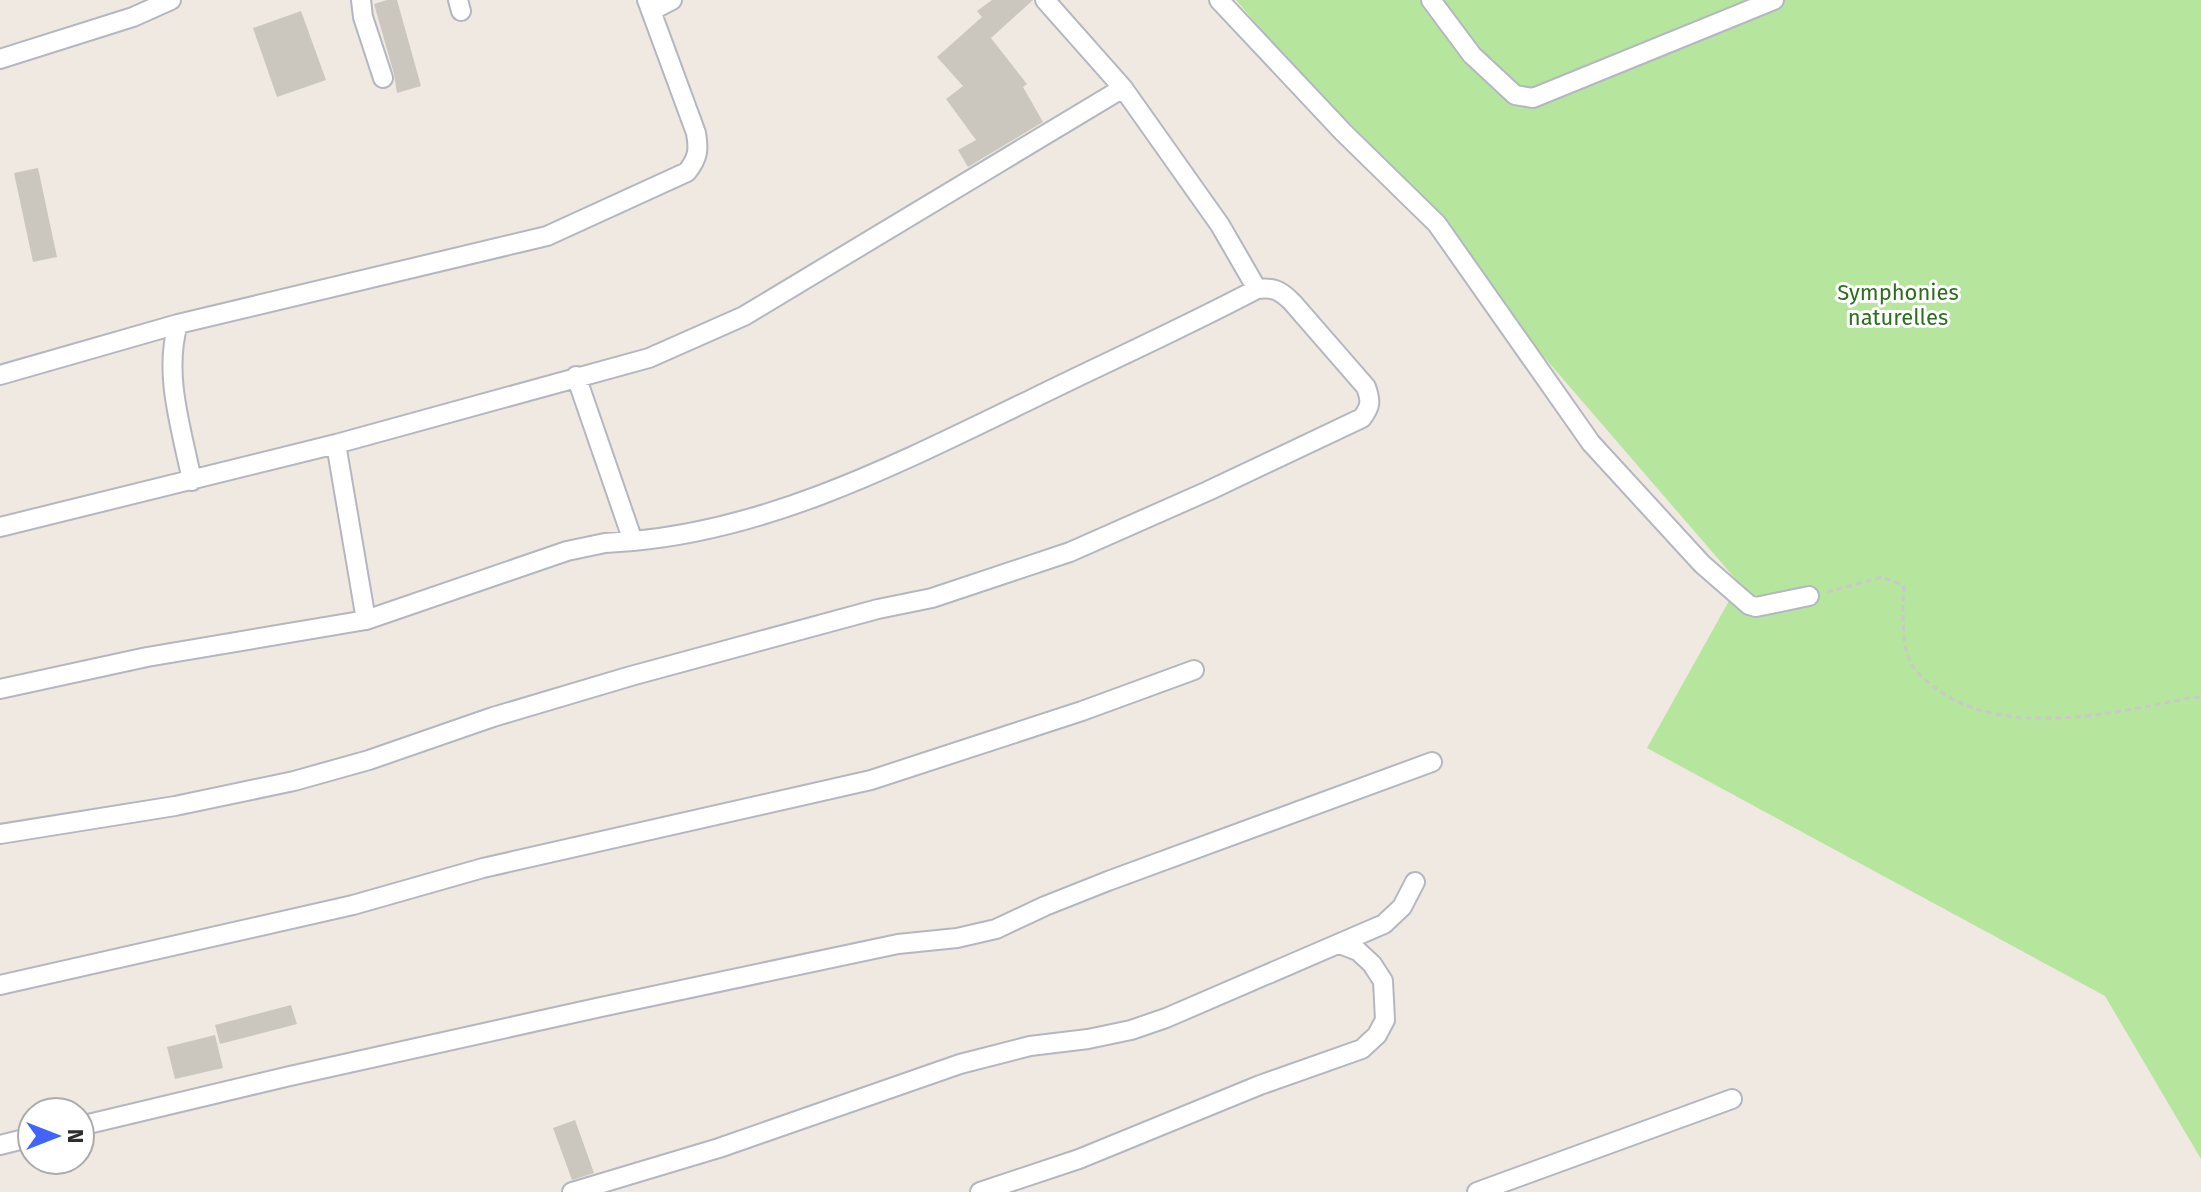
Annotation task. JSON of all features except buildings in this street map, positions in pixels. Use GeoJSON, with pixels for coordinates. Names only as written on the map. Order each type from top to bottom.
{"type":"FeatureCollection","features":[{"type":"Feature","properties":{"kind":"street"},"geometry":{"type":"LineString","coordinates":[[0,59],[133,17],[171,0]]}},
{"type":"Feature","properties":{"kind":"street"},"geometry":{"type":"LineString","coordinates":[[361,0],[363,17],[383,78]]}},
{"type":"Feature","properties":{"kind":"street"},"geometry":{"type":"LineString","coordinates":[[0,375],[178,324],[547,236],[687,172],[696,160],[699,148],[696,133],[649,6],[672,0]]}},
{"type":"Feature","properties":{"kind":"street"},"geometry":{"type":"LineString","coordinates":[[1045,0],[1123,88],[1220,225],[1257,289]]}},
{"type":"Feature","properties":{"kind":"street"},"geometry":{"type":"LineString","coordinates":[[1219,0],[1343,132],[1437,224],[1591,443],[1702,564],[1749,605],[1756,607],[1809,596]]}},
{"type":"Feature","properties":{"kind":"street"},"geometry":{"type":"LineString","coordinates":[[1431,0],[1472,55],[1515,95],[1533,98],[1774,0]]}},
{"type":"Feature","properties":{"kind":"street"},"geometry":{"type":"LineString","coordinates":[[0,527],[336,444],[649,358],[744,316],[1123,88]]}},
{"type":"Feature","properties":{"kind":"street"},"geometry":{"type":"LineString","coordinates":[[0,689],[147,657],[366,620],[567,551],[747,521],[889,468],[1257,289],[1271,287],[1292,302],[1366,387],[1371,399],[1370,408],[1362,418],[1070,552],[932,598],[878,609],[631,676],[309,777],[175,806],[0,834]]}},
{"type":"Feature","properties":{"kind":"street"},"geometry":{"type":"LineString","coordinates":[[178,324],[172,350],[173,384],[192,481]]}},
{"type":"Feature","properties":{"kind":"street"},"geometry":{"type":"LineString","coordinates":[[576,376],[633,541]]}},
{"type":"Feature","properties":{"kind":"street"},"geometry":{"type":"LineString","coordinates":[[336,444],[366,620]]}},
{"type":"Feature","properties":{"kind":"street"},"geometry":{"type":"LineString","coordinates":[[0,985],[353,905],[483,868],[871,780],[1082,711],[1194,670]]}},
{"type":"Feature","properties":{"kind":"street"},"geometry":{"type":"LineString","coordinates":[[96,1122],[631,1001],[898,944],[957,938],[996,929],[1108,881],[1432,762]]}},
{"type":"Feature","properties":{"kind":"street"},"geometry":{"type":"LineString","coordinates":[[572,1192],[719,1148],[960,1064],[1030,1046],[1131,1030],[1166,1018],[1384,924],[1402,907],[1415,882]]}},
{"type":"Feature","properties":{"kind":"street"},"geometry":{"type":"LineString","coordinates":[[980,1192],[1079,1159],[1260,1085],[1362,1049],[1377,1035],[1385,1020],[1383,981],[1372,964],[1358,951],[1340,944]]}},
{"type":"Feature","properties":{"kind":"street"},"geometry":{"type":"LineString","coordinates":[[1477,1192],[1732,1099]]}},
{"type":"Feature","properties":{"kind":"path"},"geometry":{"type":"LineString","coordinates":[[1809,596],[1882,577],[1903,585],[1905,642],[1911,663],[1930,684],[1950,699],[1975,711],[2061,719],[2201,698]]}},
{"type":"Feature","properties":{"kind":"green space","name":"Symphonies naturelles"},"geometry":{"type":"Polygon","coordinates":[[[1236,0],[2201,0],[2201,1159],[2105,996],[1647,748],[1739,583],[1236,0]]]}}]}
